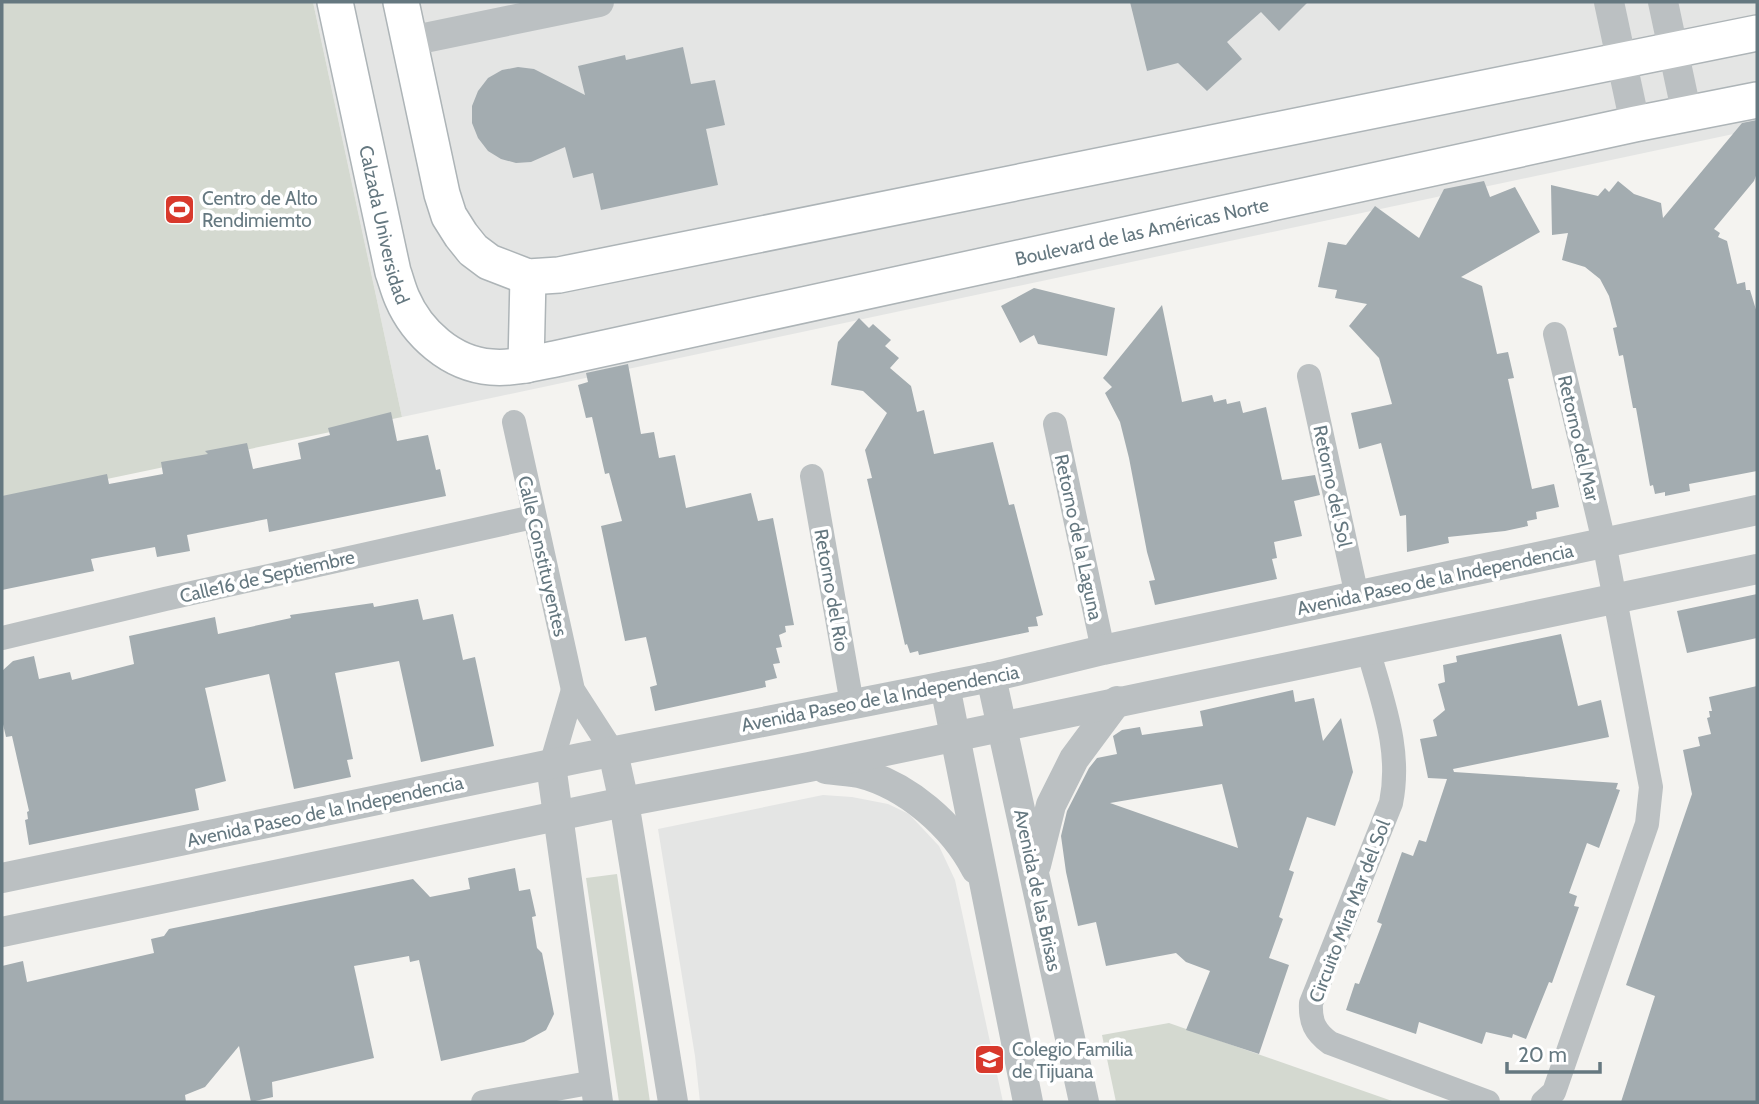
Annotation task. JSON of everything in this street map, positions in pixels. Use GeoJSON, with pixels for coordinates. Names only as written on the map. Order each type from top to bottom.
{"type":"FeatureCollection","features":[{"type":"Feature","properties":{"kind":"main road","name":"Calzada Universidad"},"geometry":{"type":"LineString","coordinates":[[335,2],[393,272],[402,298],[416,323],[434,343],[459,358],[490,367],[526,365]]}},
{"type":"Feature","properties":{"kind":"main road"},"geometry":{"type":"LineString","coordinates":[[401,2],[449,216],[473,250],[489,262],[528,277],[559,275],[1757,33]]}},
{"type":"Feature","properties":{"kind":"main road","name":"Boulevard de las Américas Norte"},"geometry":{"type":"LineString","coordinates":[[526,365],[1635,124],[1757,100]]}},
{"type":"Feature","properties":{"kind":"main road"},"geometry":{"type":"LineString","coordinates":[[526,365],[528,277]]}},
{"type":"Feature","properties":{"kind":"street"},"geometry":{"type":"LineString","coordinates":[[410,41],[599,2]]}},
{"type":"Feature","properties":{"kind":"street"},"geometry":{"type":"LineString","coordinates":[[1609,2],[1635,124]]}},
{"type":"Feature","properties":{"kind":"street"},"geometry":{"type":"LineString","coordinates":[[1663,2],[1687,115]]}},
{"type":"Feature","properties":{"kind":"street","name":"Retorno del Mar"},"geometry":{"type":"LineString","coordinates":[[1555,334],[1615,598]]}},
{"type":"Feature","properties":{"kind":"street","name":"Retorno del Sol"},"geometry":{"type":"LineString","coordinates":[[1309,376],[1357,596]]}},
{"type":"Feature","properties":{"kind":"street","name":"Calle Constituyentes"},"geometry":{"type":"LineString","coordinates":[[513,422],[573,690],[613,752]]}},
{"type":"Feature","properties":{"kind":"street","name":"Retorno de la Laguna"},"geometry":{"type":"LineString","coordinates":[[1055,424],[1102,650]]}},
{"type":"Feature","properties":{"kind":"street","name":"Retorno del Río"},"geometry":{"type":"LineString","coordinates":[[812,476],[852,704]]}},
{"type":"Feature","properties":{"kind":"street","name":"Avenida Paseo de la Independencia"},"geometry":{"type":"LineString","coordinates":[[2,878],[991,677],[1102,650],[1757,510]]}},
{"type":"Feature","properties":{"kind":"street","name":"Calle16 de Septiembre"},"geometry":{"type":"LineString","coordinates":[[2,638],[533,517]]}},
{"type":"Feature","properties":{"kind":"street"},"geometry":{"type":"LineString","coordinates":[[3,926],[809,767],[1757,569]]}},
{"type":"Feature","properties":{"kind":"street"},"geometry":{"type":"LineString","coordinates":[[1543,1102],[1554,1091],[1647,824],[1650,806],[1651,786],[1615,598]]}},
{"type":"Feature","properties":{"kind":"street","name":"Circuito Mira Mar del Sol"},"geometry":{"type":"LineString","coordinates":[[1368,649],[1395,747],[1396,779],[1391,803],[1311,1003],[1313,1025],[1330,1044],[1488,1102]]}},
{"type":"Feature","properties":{"kind":"street","name":"Avenida de las Brisas"},"geometry":{"type":"LineString","coordinates":[[991,677],[1084,1102]]}},
{"type":"Feature","properties":{"kind":"street"},"geometry":{"type":"LineString","coordinates":[[945,686],[1028,1102]]}},
{"type":"Feature","properties":{"kind":"street","name":"Calle Constituyentes"},"geometry":{"type":"LineString","coordinates":[[551,765],[573,690]]}},
{"type":"Feature","properties":{"kind":"street"},"geometry":{"type":"LineString","coordinates":[[1034,872],[1051,805],[1074,759],[1117,701]]}},
{"type":"Feature","properties":{"kind":"street"},"geometry":{"type":"LineString","coordinates":[[613,752],[624,803],[673,1102]]}},
{"type":"Feature","properties":{"kind":"street"},"geometry":{"type":"LineString","coordinates":[[484,1102],[596,1092],[551,765]]}},
{"type":"Feature","properties":{"kind":"street"},"geometry":{"type":"LineString","coordinates":[[809,767],[859,773],[892,787],[920,804],[943,824],[968,853],[986,887]]}},
{"type":"Feature","properties":{"kind":"shaded area","name":"Centro de Alto Rendimiemto"},"geometry":{"type":"Polygon","coordinates":[[[2,2],[313,2],[402,417],[2,501],[2,2]]]}},
{"type":"Feature","properties":{"kind":"shaded area"},"geometry":{"type":"Polygon","coordinates":[[[313,2],[1757,2],[1757,129],[402,417],[313,2]]]}},
{"type":"Feature","properties":{"kind":"shaded area"},"geometry":{"type":"Polygon","coordinates":[[[823,795],[888,804],[909,814],[939,846],[955,880],[1003,1102],[700,1102],[658,829],[823,795]]]}},
{"type":"Feature","properties":{"kind":"shaded area"},"geometry":{"type":"Polygon","coordinates":[[[617,874],[650,1102],[619,1102],[586,878],[617,874]]]}},
{"type":"Feature","properties":{"kind":"shaded area"},"geometry":{"type":"Polygon","coordinates":[[[1169,1023],[1395,1102],[1116,1102],[1102,1035],[1169,1023]]]}},
{"type":"Feature","properties":{"kind":"building"},"geometry":{"type":"Polygon","coordinates":[[[1130,2],[1308,2],[1279,31],[1261,12],[1227,42],[1242,59],[1207,91],[1178,63],[1147,71],[1130,2]]]}},
{"type":"Feature","properties":{"kind":"building"},"geometry":{"type":"Polygon","coordinates":[[[683,47],[691,84],[715,80],[725,125],[706,129],[718,185],[601,210],[593,173],[573,178],[565,147],[531,162],[516,163],[501,159],[488,151],[478,138],[472,123],[472,106],[478,91],[488,78],[502,70],[518,67],[534,69],[585,95],[578,66],[625,55],[626,60],[683,47]]]}},
{"type":"Feature","properties":{"kind":"building"},"geometry":{"type":"Polygon","coordinates":[[[1757,120],[1757,173],[1754,181],[1714,229],[1720,233],[1718,237],[1727,241],[1737,284],[1745,282],[1757,313],[1757,471],[1689,484],[1690,491],[1665,496],[1665,492],[1655,494],[1653,485],[1650,486],[1623,355],[1619,356],[1613,328],[1617,327],[1609,296],[1600,279],[1585,267],[1562,260],[1568,233],[1552,235],[1551,185],[1598,196],[1605,188],[1609,192],[1618,181],[1634,194],[1661,203],[1663,218],[1742,123],[1757,120]]]}},
{"type":"Feature","properties":{"kind":"building"},"geometry":{"type":"Polygon","coordinates":[[[1484,181],[1490,197],[1515,187],[1540,232],[1461,277],[1482,286],[1497,354],[1508,352],[1514,378],[1508,379],[1532,489],[1554,484],[1559,507],[1536,512],[1537,519],[1527,521],[1528,526],[1448,537],[1449,543],[1407,552],[1406,515],[1400,516],[1381,443],[1359,449],[1351,413],[1392,404],[1379,358],[1349,326],[1367,304],[1335,298],[1337,290],[1318,287],[1328,242],[1346,245],[1375,206],[1419,238],[1444,189],[1484,181]]]}},
{"type":"Feature","properties":{"kind":"building"},"geometry":{"type":"Polygon","coordinates":[[[1034,288],[1115,308],[1107,356],[1038,344],[1034,335],[1020,343],[1001,306],[1034,288]]]}},
{"type":"Feature","properties":{"kind":"building"},"geometry":{"type":"Polygon","coordinates":[[[1162,305],[1182,402],[1212,395],[1214,402],[1226,399],[1227,404],[1240,401],[1243,413],[1266,407],[1282,480],[1315,475],[1320,495],[1294,501],[1302,536],[1274,542],[1277,558],[1272,559],[1277,579],[1155,605],[1149,581],[1155,580],[1129,458],[1120,422],[1105,393],[1112,387],[1103,378],[1162,305]]]}},
{"type":"Feature","properties":{"kind":"building"},"geometry":{"type":"Polygon","coordinates":[[[859,318],[869,328],[873,324],[891,340],[885,346],[899,358],[890,368],[911,386],[917,412],[924,410],[934,454],[993,442],[1009,505],[1014,504],[1043,615],[1036,617],[1038,626],[1028,627],[1029,632],[919,655],[918,651],[910,653],[907,644],[905,645],[867,479],[872,478],[865,450],[887,413],[863,391],[831,385],[838,342],[859,318]]]}},
{"type":"Feature","properties":{"kind":"building"},"geometry":{"type":"Polygon","coordinates":[[[628,364],[641,434],[654,432],[659,458],[675,455],[686,508],[751,493],[758,521],[773,518],[794,625],[785,626],[786,632],[779,635],[782,647],[776,648],[780,663],[773,664],[777,678],[765,681],[766,687],[655,711],[650,687],[657,685],[646,637],[625,641],[601,526],[622,521],[609,473],[605,474],[592,417],[586,418],[578,385],[588,382],[586,373],[628,364]]]}},
{"type":"Feature","properties":{"kind":"building"},"geometry":{"type":"Polygon","coordinates":[[[391,412],[397,441],[428,435],[436,470],[440,469],[446,496],[269,532],[267,519],[187,535],[190,551],[157,557],[155,547],[91,559],[94,571],[2,590],[2,496],[107,474],[109,484],[163,474],[161,462],[208,454],[205,451],[247,443],[253,469],[301,459],[298,443],[330,435],[328,428],[391,412]]]}},
{"type":"Feature","properties":{"kind":"building"},"geometry":{"type":"Polygon","coordinates":[[[1757,594],[1757,638],[1687,653],[1677,611],[1757,594]]]}},
{"type":"Feature","properties":{"kind":"building"},"geometry":{"type":"Polygon","coordinates":[[[418,599],[423,620],[453,614],[463,660],[475,657],[494,746],[421,762],[399,661],[335,673],[353,759],[347,760],[351,777],[294,789],[269,674],[205,688],[226,781],[195,789],[199,810],[29,845],[25,820],[28,819],[29,811],[12,736],[6,737],[2,720],[2,671],[13,661],[34,656],[39,679],[70,672],[72,680],[134,664],[129,636],[215,617],[218,634],[291,618],[290,615],[373,603],[374,607],[418,599]]]}},
{"type":"Feature","properties":{"kind":"building"},"geometry":{"type":"Polygon","coordinates":[[[1561,634],[1578,706],[1601,700],[1609,737],[1453,769],[1454,772],[1618,783],[1616,789],[1620,790],[1599,848],[1587,843],[1569,893],[1577,896],[1574,906],[1579,907],[1552,983],[1549,982],[1526,1039],[1513,1034],[1512,1038],[1486,1032],[1482,1044],[1419,1022],[1416,1034],[1346,1010],[1355,983],[1359,984],[1382,924],[1377,922],[1402,852],[1413,856],[1419,840],[1426,842],[1447,779],[1428,778],[1420,739],[1437,736],[1433,720],[1445,710],[1438,684],[1445,682],[1443,665],[1457,662],[1456,656],[1561,634]]]}},
{"type":"Feature","properties":{"kind":"building"},"geometry":{"type":"Polygon","coordinates":[[[1757,686],[1757,1102],[1621,1102],[1655,996],[1626,985],[1692,794],[1683,750],[1700,746],[1698,737],[1711,734],[1707,718],[1710,717],[1709,711],[1712,711],[1709,697],[1757,686]]]}},
{"type":"Feature","properties":{"kind":"building"},"geometry":{"type":"Polygon","coordinates":[[[1293,690],[1295,702],[1314,698],[1323,741],[1341,718],[1353,772],[1335,826],[1307,817],[1289,870],[1294,872],[1279,917],[1283,919],[1269,958],[1289,965],[1259,1054],[1186,1030],[1210,971],[1186,962],[1176,953],[1106,966],[1096,922],[1078,926],[1066,872],[1061,836],[1067,811],[1097,758],[1117,754],[1113,736],[1122,730],[1140,727],[1142,735],[1203,726],[1200,711],[1293,690]],[[1222,784],[1110,803],[1238,848],[1222,784]]]}},
{"type":"Feature","properties":{"kind":"building"},"geometry":{"type":"Polygon","coordinates":[[[515,868],[519,891],[530,889],[536,916],[532,917],[537,948],[542,953],[554,1014],[546,1030],[524,1042],[441,1061],[419,960],[410,962],[409,956],[354,966],[374,1058],[272,1082],[273,1097],[251,1102],[239,1046],[205,1087],[185,1095],[186,1102],[2,1102],[2,966],[23,961],[27,982],[154,953],[151,939],[164,936],[169,929],[413,879],[430,897],[470,889],[468,878],[515,868]]]}},
{"type":"Feature","properties":{"kind":"place","name":"Centro de Alto Rendimiemto"},"geometry":{"type":"Point","coordinates":[179,209]}},
{"type":"Feature","properties":{"kind":"place","name":"Colegio Familia de Tijuana"},"geometry":{"type":"Point","coordinates":[989,1060]}}]}
